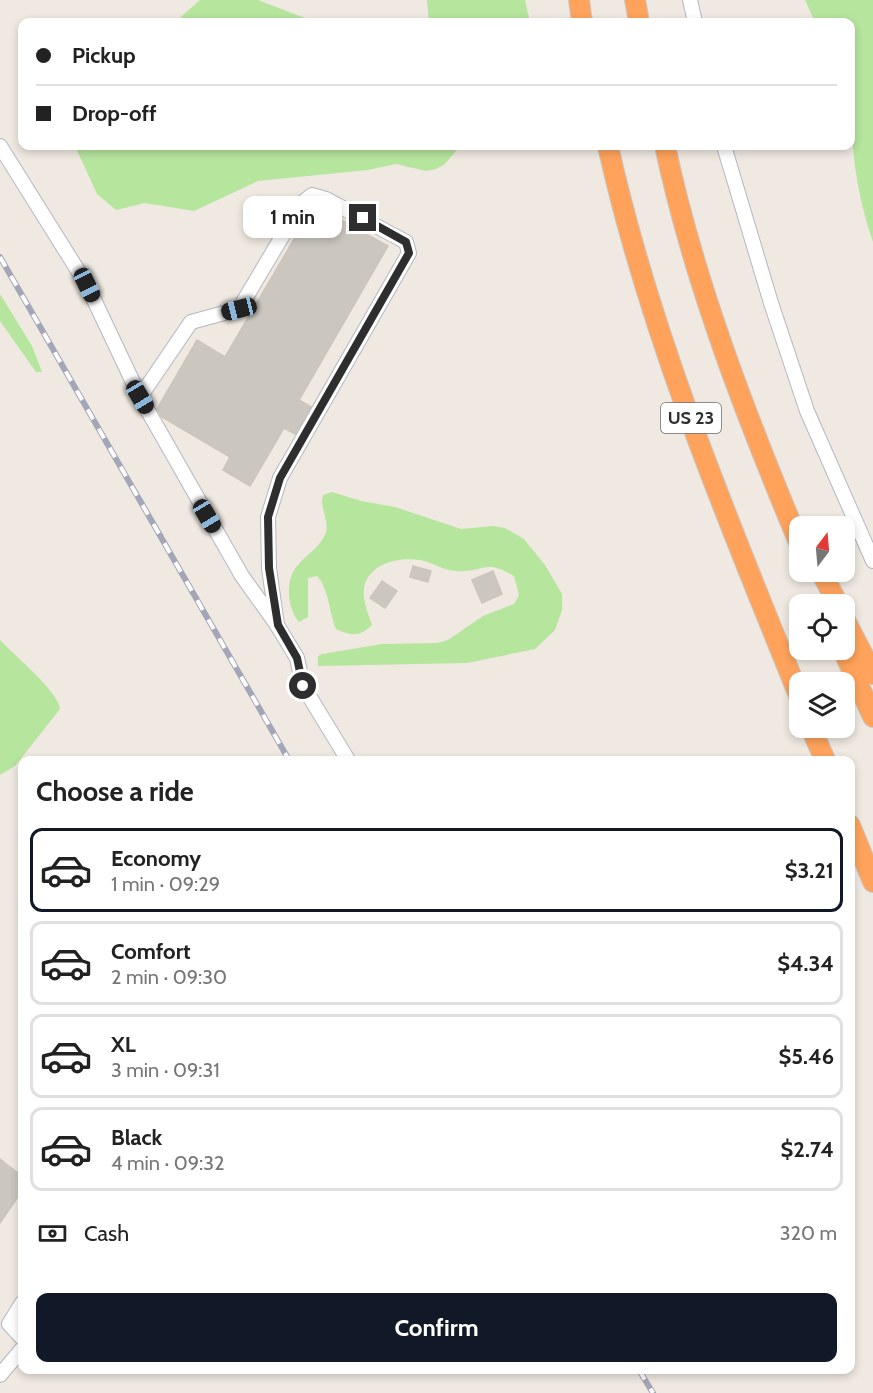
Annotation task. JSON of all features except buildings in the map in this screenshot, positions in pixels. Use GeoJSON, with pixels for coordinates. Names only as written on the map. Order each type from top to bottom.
{"type":"FeatureCollection","features":[{"type":"Feature","properties":{"kind":"highway"},"geometry":{"type":"LineString","coordinates":[[579,0],[581,18]]}},
{"type":"Feature","properties":{"kind":"highway"},"geometry":{"type":"LineString","coordinates":[[635,0],[638,18]]}},
{"type":"Feature","properties":{"kind":"highway","name":"US 23"},"geometry":{"type":"LineString","coordinates":[[609,150],[622,209],[684,401],[790,672]]}},
{"type":"Feature","properties":{"kind":"highway","name":"US 23"},"geometry":{"type":"LineString","coordinates":[[666,150],[672,181],[709,305],[767,466],[789,519]]}},
{"type":"Feature","properties":{"kind":"highway"},"geometry":{"type":"LineString","coordinates":[[767,466],[793,516]]}},
{"type":"Feature","properties":{"kind":"highway"},"geometry":{"type":"LineString","coordinates":[[855,639],[873,674]]}},
{"type":"Feature","properties":{"kind":"highway"},"geometry":{"type":"LineString","coordinates":[[847,660],[873,717]]}},
{"type":"Feature","properties":{"kind":"highway"},"geometry":{"type":"LineString","coordinates":[[815,738],[823,756]]}},
{"type":"Feature","properties":{"kind":"highway"},"geometry":{"type":"LineString","coordinates":[[855,837],[873,882]]}},
{"type":"Feature","properties":{"kind":"lane"},"geometry":{"type":"LineString","coordinates":[[690,0],[694,18]]}},
{"type":"Feature","properties":{"kind":"lane"},"geometry":{"type":"LineString","coordinates":[[0,146],[87,285],[140,397],[242,576],[278,625],[297,658],[303,686],[346,756]]}},
{"type":"Feature","properties":{"kind":"lane"},"geometry":{"type":"LineString","coordinates":[[725,150],[807,411],[873,561]]}},
{"type":"Feature","properties":{"kind":"lane"},"geometry":{"type":"LineString","coordinates":[[140,397],[191,322],[239,309],[302,203],[312,195],[335,203],[406,242],[409,253],[280,478],[268,517],[269,568],[278,625]]}},
{"type":"Feature","properties":{"kind":"lane"},"geometry":{"type":"LineString","coordinates":[[18,1310],[9,1324],[18,1334]]}},
{"type":"Feature","properties":{"kind":"lane"},"geometry":{"type":"LineString","coordinates":[[0,1375],[18,1354]]}},
{"type":"Feature","properties":{"kind":"green space"},"geometry":{"type":"Polygon","coordinates":[[[200,0],[258,0],[305,18],[180,18],[200,0]]]}},
{"type":"Feature","properties":{"kind":"green space"},"geometry":{"type":"Polygon","coordinates":[[[427,0],[525,0],[529,18],[429,18],[427,0]]]}},
{"type":"Feature","properties":{"kind":"green space"},"geometry":{"type":"Polygon","coordinates":[[[805,0],[873,0],[873,242],[858,187],[854,160],[855,18],[813,18],[805,0]]]}},
{"type":"Feature","properties":{"kind":"green space"},"geometry":{"type":"Polygon","coordinates":[[[77,150],[457,150],[445,164],[426,171],[396,164],[368,170],[258,181],[194,211],[145,203],[116,210],[97,194],[77,150]]]}},
{"type":"Feature","properties":{"kind":"green space"},"geometry":{"type":"Polygon","coordinates":[[[0,294],[32,346],[42,372],[36,372],[0,321],[0,294]]]}},
{"type":"Feature","properties":{"kind":"green space"},"geometry":{"type":"Polygon","coordinates":[[[332,492],[361,501],[395,507],[461,529],[493,526],[505,528],[524,539],[545,565],[562,594],[562,610],[555,630],[535,649],[467,663],[318,666],[318,656],[322,654],[382,644],[437,643],[448,640],[483,616],[514,604],[519,595],[514,576],[496,568],[456,571],[420,560],[400,560],[381,565],[368,578],[364,587],[364,598],[372,625],[363,632],[351,634],[336,629],[326,594],[317,576],[308,578],[308,617],[299,622],[290,602],[289,586],[297,566],[325,535],[327,525],[322,500],[323,495],[332,492]]]}},
{"type":"Feature","properties":{"kind":"green space"},"geometry":{"type":"Polygon","coordinates":[[[0,640],[52,693],[60,709],[23,756],[18,756],[15,766],[0,775],[0,640]]]}},
{"type":"Feature","properties":{"kind":"railway"},"geometry":{"type":"LineString","coordinates":[[0,257],[287,756]]}},
{"type":"Feature","properties":{"kind":"railway"},"geometry":{"type":"LineString","coordinates":[[641,1374],[653,1393]]}},
{"type":"Feature","properties":{"kind":"route"},"geometry":{"type":"LineString","coordinates":[[303,686],[297,658],[278,625],[269,568],[268,517],[280,478],[409,253],[406,242],[363,218]]}}]}
